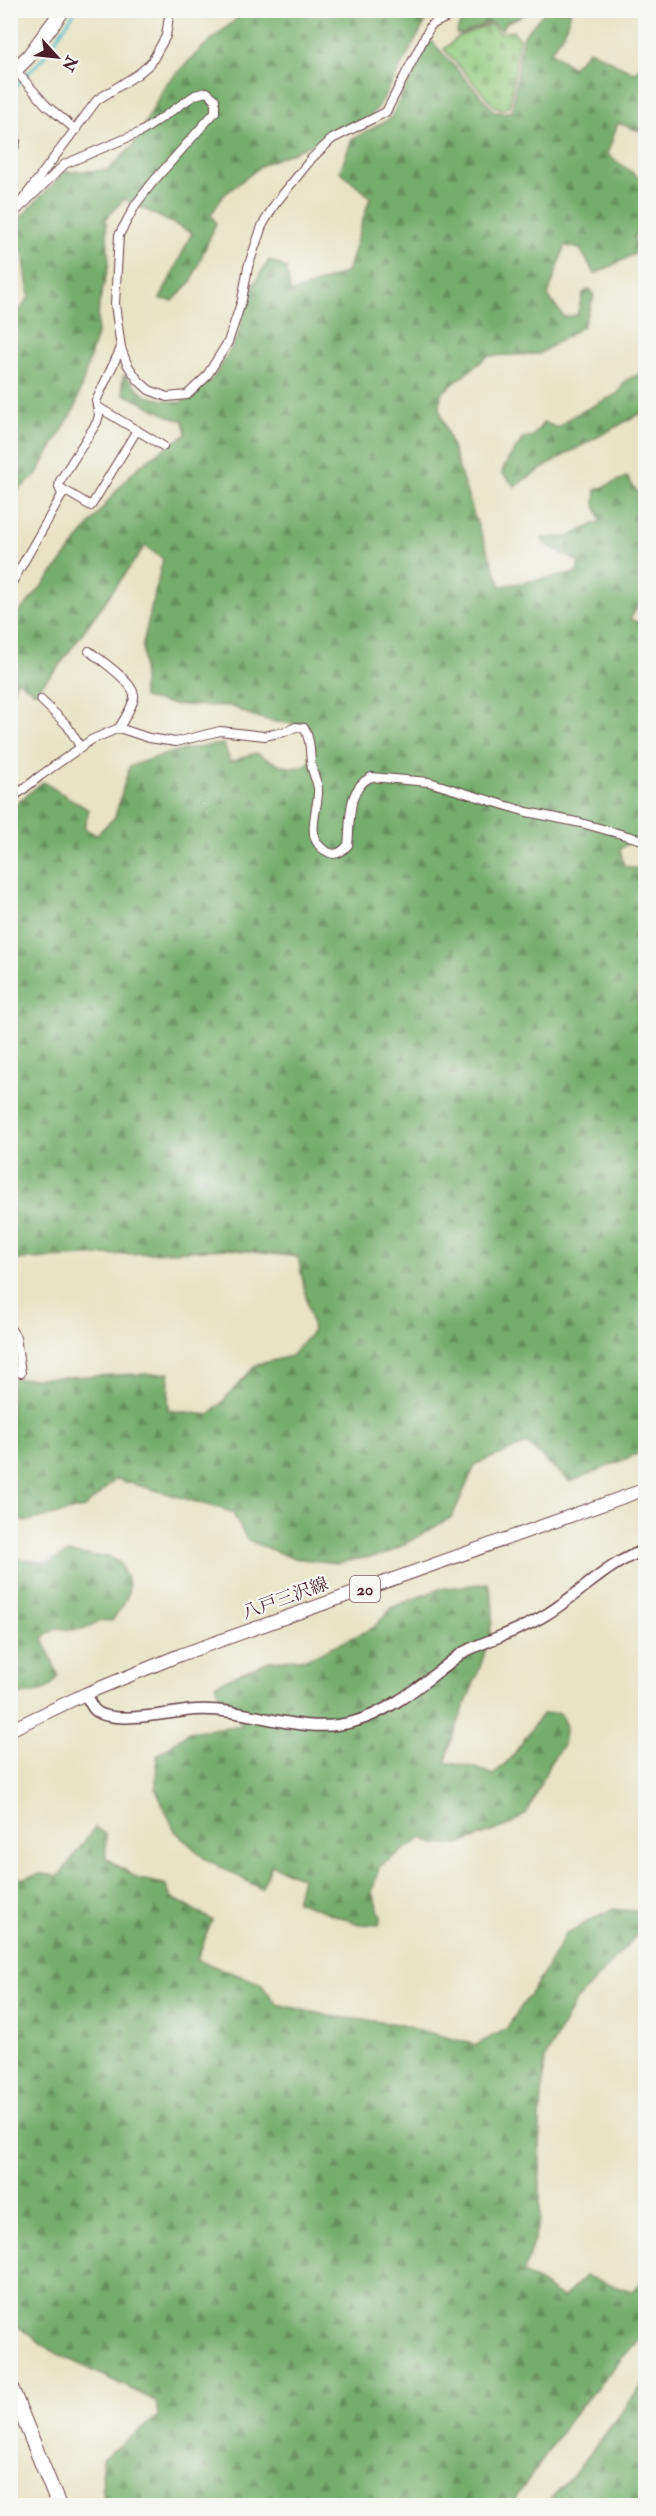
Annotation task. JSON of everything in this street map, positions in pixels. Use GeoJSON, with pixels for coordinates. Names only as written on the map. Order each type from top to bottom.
{"type":"FeatureCollection","features":[{"type":"Feature","properties":{"kind":"highway"},"geometry":{"type":"LineString","coordinates":[[13,73],[41,41],[63,10]]}},
{"type":"Feature","properties":{"kind":"highway"},"geometry":{"type":"LineString","coordinates":[[10,2385],[59,2505]]}},
{"type":"Feature","properties":{"kind":"main road","name":"八戸三沢線"},"geometry":{"type":"LineString","coordinates":[[10,1730],[85,1694],[180,1655],[645,1489]]}},
{"type":"Feature","properties":{"kind":"street"},"geometry":{"type":"LineString","coordinates":[[15,212],[97,100],[151,63],[166,36],[170,10]]}},
{"type":"Feature","properties":{"kind":"street"},"geometry":{"type":"LineString","coordinates":[[15,212],[65,164],[141,132],[195,95],[207,92],[215,99],[215,112],[152,183],[136,204],[119,236],[115,304],[121,348],[127,364],[138,380],[149,390],[167,397],[187,395],[206,377],[228,342],[242,300],[248,267],[258,236],[275,204],[312,158],[332,139],[386,112],[431,25],[462,10]]}},
{"type":"Feature","properties":{"kind":"street"},"geometry":{"type":"LineString","coordinates":[[13,73],[76,130]]}},
{"type":"Feature","properties":{"kind":"street"},"geometry":{"type":"LineString","coordinates":[[10,127],[15,131],[17,142],[10,153]]}},
{"type":"Feature","properties":{"kind":"street"},"geometry":{"type":"LineString","coordinates":[[10,198],[15,212]]}},
{"type":"Feature","properties":{"kind":"street"},"geometry":{"type":"LineString","coordinates":[[10,585],[62,495],[59,488],[60,481],[97,422],[99,415],[96,401],[121,348]]}},
{"type":"Feature","properties":{"kind":"street"},"geometry":{"type":"LineString","coordinates":[[98,407],[163,446]]}},
{"type":"Feature","properties":{"kind":"street"},"geometry":{"type":"LineString","coordinates":[[59,488],[91,506],[137,430]]}},
{"type":"Feature","properties":{"kind":"street"},"geometry":{"type":"LineString","coordinates":[[10,800],[91,740],[119,728],[134,697],[133,690],[127,682],[89,651]]}},
{"type":"Feature","properties":{"kind":"street"},"geometry":{"type":"LineString","coordinates":[[41,700],[67,725],[81,748]]}},
{"type":"Feature","properties":{"kind":"street"},"geometry":{"type":"LineString","coordinates":[[119,728],[149,738],[176,742],[220,731],[264,735],[284,732],[296,727],[304,728],[309,736],[312,768],[318,793],[312,824],[314,833],[319,846],[334,854],[342,852],[348,845],[354,793],[363,781],[371,777],[429,782],[527,812],[581,823],[645,841]]}},
{"type":"Feature","properties":{"kind":"street"},"geometry":{"type":"LineString","coordinates":[[10,1328],[16,1337],[21,1373]]}},
{"type":"Feature","properties":{"kind":"street"},"geometry":{"type":"LineString","coordinates":[[85,1694],[95,1710],[109,1718],[198,1710],[330,1726],[353,1722],[375,1715],[462,1653],[524,1628],[548,1614],[615,1566],[645,1550]]}},
{"type":"Feature","properties":{"kind":"green space"},"geometry":{"type":"Polygon","coordinates":[[[246,11],[437,11],[427,19],[379,106],[371,115],[308,146],[264,164],[224,195],[211,215],[216,223],[191,282],[173,301],[160,299],[192,233],[124,199],[106,219],[109,264],[99,304],[97,334],[75,408],[36,475],[11,496],[11,323],[29,297],[23,252],[18,245],[11,244],[11,227],[65,172],[108,170],[133,146],[166,84],[204,46],[246,11]]]}},
{"type":"Feature","properties":{"kind":"green space"},"geometry":{"type":"Polygon","coordinates":[[[502,11],[525,11],[526,14],[507,22],[501,30],[490,22],[462,34],[456,34],[460,23],[502,11]]]}},
{"type":"Feature","properties":{"kind":"green space"},"geometry":{"type":"Polygon","coordinates":[[[545,11],[571,11],[564,33],[551,51],[572,68],[589,50],[635,73],[645,60],[645,122],[640,131],[618,123],[607,154],[645,182],[645,215],[634,238],[639,252],[595,274],[580,249],[565,246],[548,296],[564,317],[577,315],[583,293],[590,289],[594,296],[583,326],[539,354],[488,356],[441,394],[440,410],[474,515],[501,586],[577,573],[579,562],[545,544],[542,538],[568,537],[601,521],[595,506],[596,490],[627,477],[638,493],[635,526],[641,551],[642,600],[630,619],[640,623],[645,635],[645,842],[629,843],[620,849],[624,866],[646,870],[645,987],[639,990],[638,1011],[646,1017],[645,1451],[570,1482],[527,1444],[476,1464],[452,1517],[387,1554],[337,1563],[292,1558],[247,1540],[232,1512],[116,1479],[84,1508],[24,1522],[11,1512],[11,1379],[169,1373],[168,1410],[210,1415],[256,1365],[291,1356],[313,1331],[298,1257],[227,1249],[11,1260],[10,815],[13,806],[43,782],[89,810],[84,828],[96,835],[115,817],[129,767],[175,752],[224,744],[230,762],[256,753],[283,765],[297,767],[310,762],[313,745],[309,725],[276,722],[252,716],[231,706],[175,705],[143,698],[143,643],[163,559],[145,546],[56,670],[34,692],[17,680],[11,695],[11,620],[42,586],[130,475],[150,458],[186,434],[183,420],[175,419],[124,394],[122,383],[124,375],[146,396],[179,403],[193,395],[214,377],[237,338],[251,289],[269,260],[286,268],[291,293],[347,272],[370,197],[340,171],[352,139],[390,119],[430,39],[495,112],[512,112],[522,38],[545,11]]]}},
{"type":"Feature","properties":{"kind":"green space"},"geometry":{"type":"Polygon","coordinates":[[[490,24],[500,33],[513,31],[519,38],[510,107],[503,109],[494,106],[444,49],[458,37],[490,24]]]}},
{"type":"Feature","properties":{"kind":"green space"},"geometry":{"type":"Polygon","coordinates":[[[645,371],[645,411],[559,458],[515,486],[502,473],[522,439],[533,436],[544,422],[557,428],[573,416],[617,394],[626,380],[645,371]]]}},
{"type":"Feature","properties":{"kind":"green space"},"geometry":{"type":"Polygon","coordinates":[[[68,1553],[109,1557],[120,1563],[129,1584],[124,1604],[112,1621],[101,1622],[80,1630],[57,1628],[43,1638],[58,1675],[54,1682],[50,1687],[38,1692],[11,1694],[11,1557],[47,1563],[68,1553]]]}},
{"type":"Feature","properties":{"kind":"green space"},"geometry":{"type":"Polygon","coordinates":[[[488,1583],[493,1611],[486,1650],[457,1724],[446,1762],[477,1768],[493,1775],[511,1758],[542,1714],[560,1713],[566,1726],[563,1745],[550,1763],[527,1813],[511,1824],[458,1845],[435,1844],[422,1838],[379,1867],[372,1893],[381,1916],[379,1925],[359,1924],[296,1901],[302,1878],[272,1865],[261,1889],[204,1858],[175,1831],[156,1790],[157,1756],[188,1732],[243,1725],[220,1697],[216,1684],[269,1661],[308,1658],[373,1628],[393,1607],[439,1589],[488,1583]]]}},
{"type":"Feature","properties":{"kind":"green space"},"geometry":{"type":"Polygon","coordinates":[[[95,1827],[106,1835],[106,1858],[138,1879],[165,1884],[171,1897],[212,1920],[197,1960],[260,1983],[277,2004],[330,2016],[397,2024],[476,2045],[506,2029],[541,1978],[566,1933],[612,1909],[645,1912],[645,1926],[575,2002],[545,2059],[540,2120],[540,2219],[524,2273],[563,2298],[586,2276],[632,2291],[645,2279],[645,2332],[573,2415],[511,2505],[103,2505],[102,2459],[158,2416],[156,2401],[54,2352],[10,2321],[11,1863],[19,1879],[41,1874],[59,1876],[95,1827]]]}},
{"type":"Feature","properties":{"kind":"green space"},"geometry":{"type":"Polygon","coordinates":[[[645,2382],[645,2505],[544,2505],[572,2477],[645,2382]]]}},
{"type":"Feature","properties":{"kind":"waterway"},"geometry":{"type":"LineString","coordinates":[[10,92],[43,58],[76,10]]}}]}
